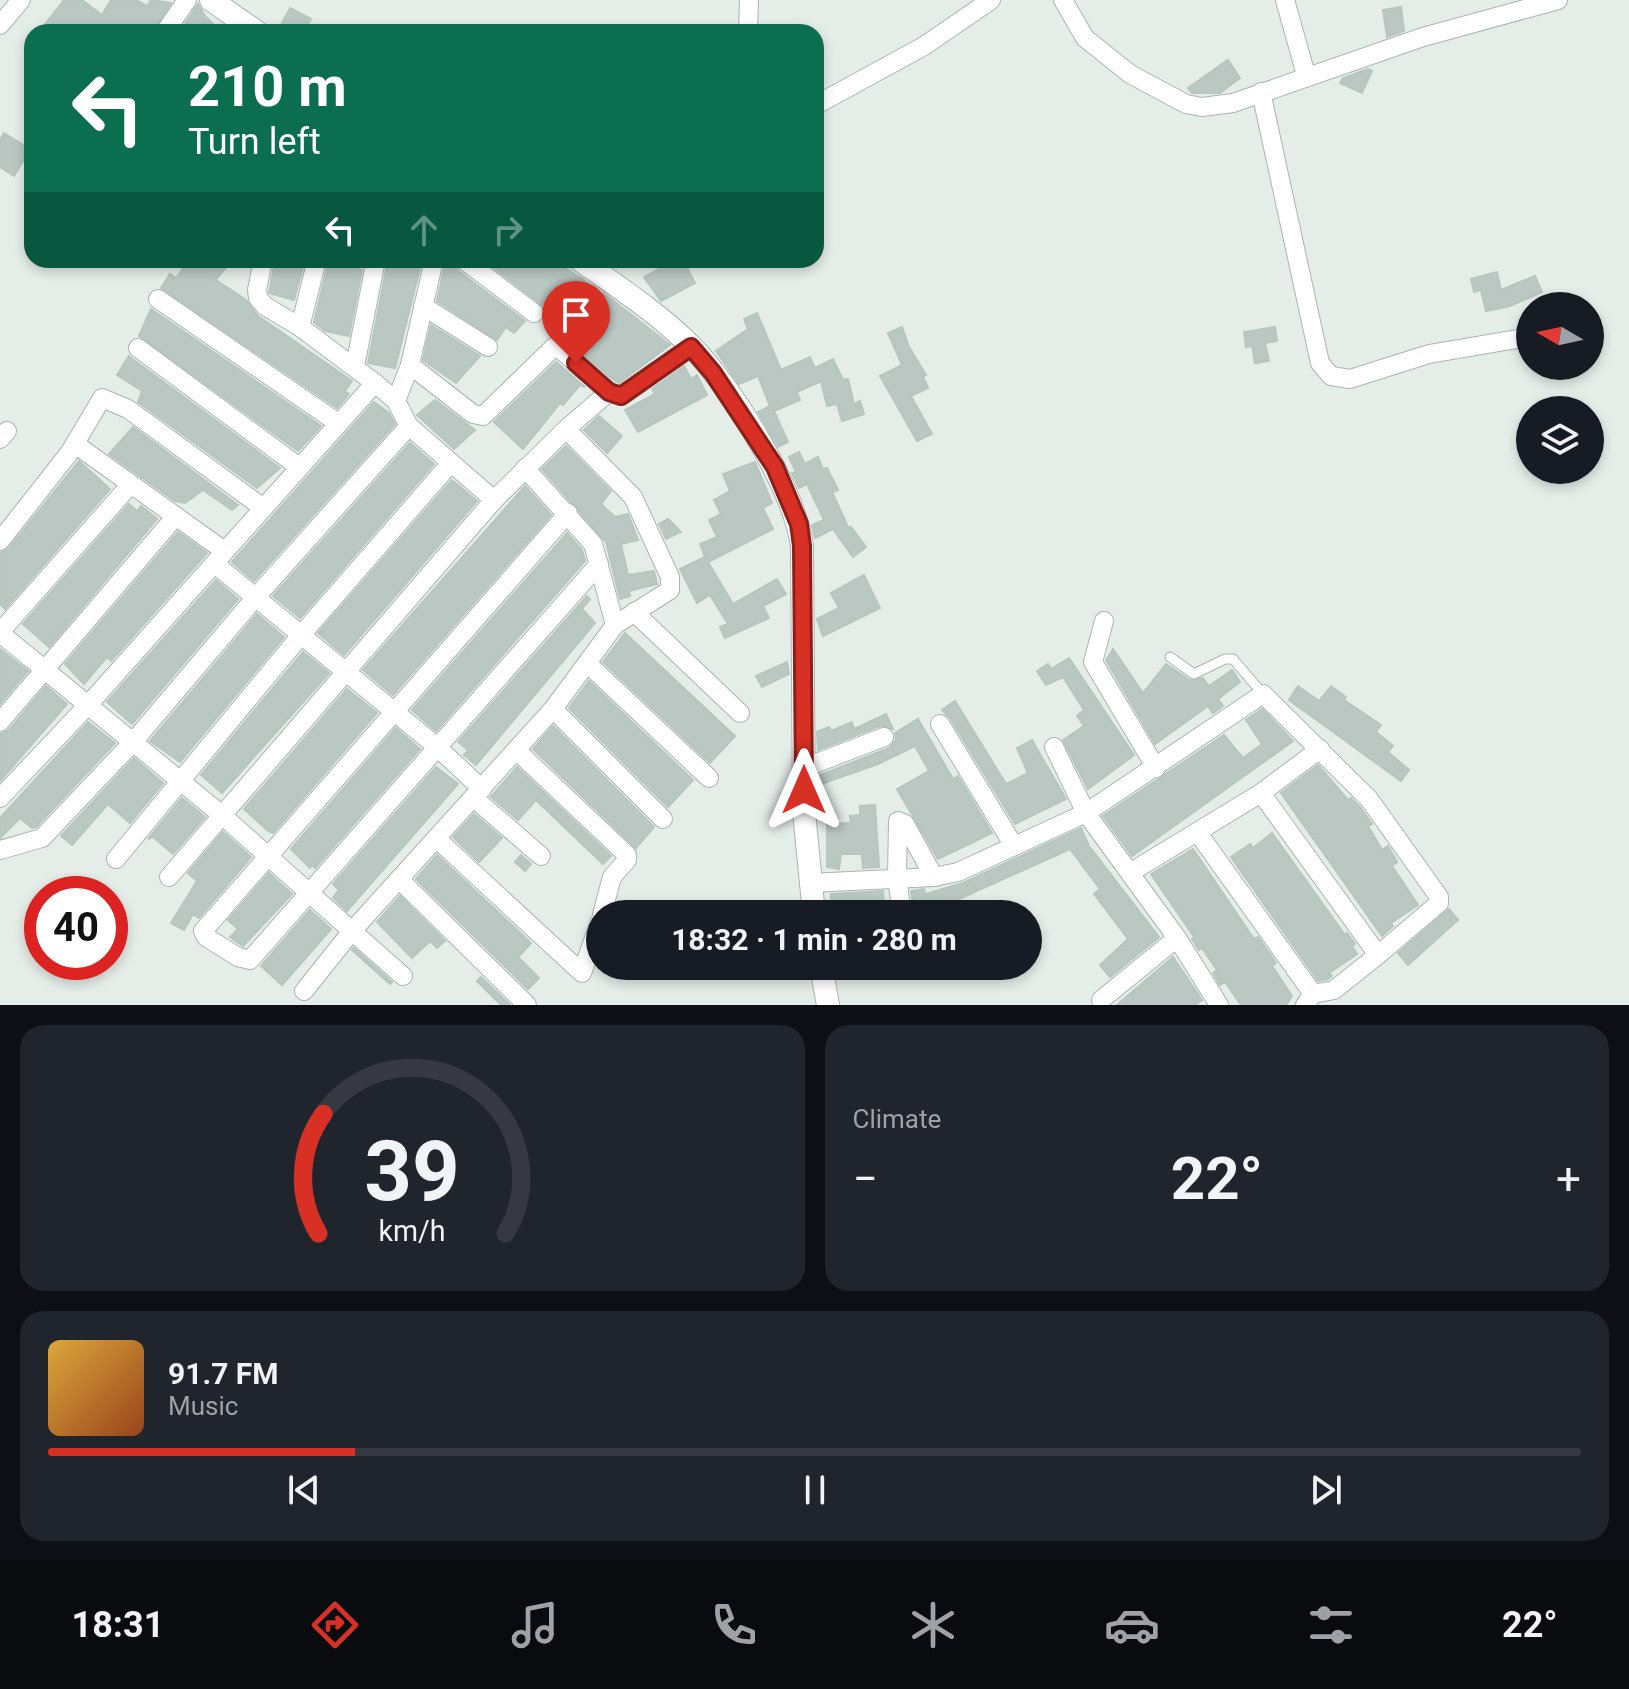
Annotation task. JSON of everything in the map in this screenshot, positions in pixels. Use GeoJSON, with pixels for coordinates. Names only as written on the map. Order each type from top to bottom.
{"type":"FeatureCollection","features":[{"type":"Feature","properties":{"kind":"street"},"geometry":{"type":"LineString","coordinates":[[0,25],[21,0]]}},
{"type":"Feature","properties":{"kind":"street"},"geometry":{"type":"LineString","coordinates":[[170,24],[187,0]]}},
{"type":"Feature","properties":{"kind":"street"},"geometry":{"type":"LineString","coordinates":[[211,0],[246,24]]}},
{"type":"Feature","properties":{"kind":"street"},"geometry":{"type":"LineString","coordinates":[[748,24],[749,0]]}},
{"type":"Feature","properties":{"kind":"street"},"geometry":{"type":"LineString","coordinates":[[824,101],[924,46],[991,0]]}},
{"type":"Feature","properties":{"kind":"street"},"geometry":{"type":"LineString","coordinates":[[1063,0],[1085,38],[1108,59],[1186,104],[1217,107],[1423,37],[1558,0]]}},
{"type":"Feature","properties":{"kind":"street"},"geometry":{"type":"LineString","coordinates":[[1285,0],[1306,75]]}},
{"type":"Feature","properties":{"kind":"street"},"geometry":{"type":"LineString","coordinates":[[1261,92],[1325,371],[1334,378],[1350,379],[1429,354],[1516,339]]}},
{"type":"Feature","properties":{"kind":"street"},"geometry":{"type":"LineString","coordinates":[[262,268],[258,298],[375,383],[396,401],[409,426],[494,500]]}},
{"type":"Feature","properties":{"kind":"street"},"geometry":{"type":"LineString","coordinates":[[300,327],[315,268]]}},
{"type":"Feature","properties":{"kind":"street"},"geometry":{"type":"LineString","coordinates":[[355,366],[374,268]]}},
{"type":"Feature","properties":{"kind":"street"},"geometry":{"type":"LineString","coordinates":[[396,401],[410,365],[432,268]]}},
{"type":"Feature","properties":{"kind":"street"},"geometry":{"type":"LineString","coordinates":[[475,268],[534,313]]}},
{"type":"Feature","properties":{"kind":"street"},"geometry":{"type":"LineString","coordinates":[[591,268],[639,302],[691,347],[713,373],[775,467],[799,524],[802,546],[804,768],[812,900]]}},
{"type":"Feature","properties":{"kind":"street"},"geometry":{"type":"LineString","coordinates":[[158,299],[338,423]]}},
{"type":"Feature","properties":{"kind":"street"},"geometry":{"type":"LineString","coordinates":[[423,306],[488,347]]}},
{"type":"Feature","properties":{"kind":"street"},"geometry":{"type":"LineString","coordinates":[[410,365],[479,416],[488,414],[545,351],[554,347],[609,392],[626,394],[691,347]]}},
{"type":"Feature","properties":{"kind":"street"},"geometry":{"type":"LineString","coordinates":[[138,348],[299,467]]}},
{"type":"Feature","properties":{"kind":"street"},"geometry":{"type":"LineString","coordinates":[[0,798],[88,705],[375,383]]}},
{"type":"Feature","properties":{"kind":"street"},"geometry":{"type":"LineString","coordinates":[[169,877],[494,500],[566,429],[609,392]]}},
{"type":"Feature","properties":{"kind":"street"},"geometry":{"type":"LineString","coordinates":[[0,541],[75,444],[98,399],[108,398],[128,409],[262,507]]}},
{"type":"Feature","properties":{"kind":"street"},"geometry":{"type":"LineString","coordinates":[[0,850],[42,838],[133,742],[255,598],[409,426]]}},
{"type":"Feature","properties":{"kind":"street"},"geometry":{"type":"LineString","coordinates":[[304,991],[352,931],[401,881],[553,709],[615,625],[665,595],[670,577],[633,497],[566,429]]}},
{"type":"Feature","properties":{"kind":"street"},"geometry":{"type":"LineString","coordinates":[[75,444],[176,516],[219,557],[255,598],[436,746],[478,794],[541,856]]}},
{"type":"Feature","properties":{"kind":"street"},"geometry":{"type":"LineString","coordinates":[[116,859],[301,635],[450,464]]}},
{"type":"Feature","properties":{"kind":"street"},"geometry":{"type":"LineString","coordinates":[[525,468],[593,544],[615,625]]}},
{"type":"Feature","properties":{"kind":"street"},"geometry":{"type":"LineString","coordinates":[[130,485],[0,632],[223,816],[266,858],[403,976]]}},
{"type":"Feature","properties":{"kind":"street"},"geometry":{"type":"LineString","coordinates":[[568,513],[203,931],[208,939],[238,957],[250,960],[599,564]]}},
{"type":"Feature","properties":{"kind":"street"},"geometry":{"type":"LineString","coordinates":[[0,722],[176,516]]}},
{"type":"Feature","properties":{"kind":"street"},"geometry":{"type":"LineString","coordinates":[[634,612],[740,713]]}},
{"type":"Feature","properties":{"kind":"street"},"geometry":{"type":"LineString","coordinates":[[1104,621],[1093,662],[1156,768]]}},
{"type":"Feature","properties":{"kind":"street"},"geometry":{"type":"LineString","coordinates":[[588,664],[709,778]]}},
{"type":"Feature","properties":{"kind":"street"},"geometry":{"type":"LineString","coordinates":[[809,883],[934,877],[958,872],[1086,813],[1263,694],[1369,799],[1439,897],[1434,910],[1334,990],[1309,1000],[1198,833]]}},
{"type":"Feature","properties":{"kind":"street"},"geometry":{"type":"LineString","coordinates":[[553,709],[663,819]]}},
{"type":"Feature","properties":{"kind":"street"},"geometry":{"type":"LineString","coordinates":[[940,724],[1014,846]]}},
{"type":"Feature","properties":{"kind":"street"},"geometry":{"type":"LineString","coordinates":[[804,768],[884,737]]}},
{"type":"Feature","properties":{"kind":"street"},"geometry":{"type":"LineString","coordinates":[[1054,747],[1086,813],[1177,938],[1218,1005]]}},
{"type":"Feature","properties":{"kind":"street"},"geometry":{"type":"LineString","coordinates":[[1131,872],[1261,793],[1320,749]]}},
{"type":"Feature","properties":{"kind":"street"},"geometry":{"type":"LineString","coordinates":[[516,750],[627,855],[627,860],[612,877],[606,900]]}},
{"type":"Feature","properties":{"kind":"street"},"geometry":{"type":"LineString","coordinates":[[1261,793],[1378,955]]}},
{"type":"Feature","properties":{"kind":"street"},"geometry":{"type":"LineString","coordinates":[[900,900],[897,877],[898,821],[905,824],[934,877]]}},
{"type":"Feature","properties":{"kind":"street"},"geometry":{"type":"LineString","coordinates":[[438,840],[582,973],[586,961]]}},
{"type":"Feature","properties":{"kind":"street"},"geometry":{"type":"LineString","coordinates":[[401,881],[527,1005]]}},
{"type":"Feature","properties":{"kind":"street"},"geometry":{"type":"LineString","coordinates":[[1101,1000],[1177,938]]}},
{"type":"Feature","properties":{"kind":"street"},"geometry":{"type":"LineString","coordinates":[[824,980],[828,1005]]}},
{"type":"Feature","properties":{"kind":"lane"},"geometry":{"type":"LineString","coordinates":[[1170,657],[1194,674],[1225,659],[1233,659],[1263,694]]}},
{"type":"Feature","properties":{"kind":"building"},"geometry":{"type":"Polygon","coordinates":[[[64,0],[82,0],[102,15],[111,0],[136,0],[147,6],[151,0],[171,3],[158,24],[45,24],[64,0]]]}},
{"type":"Feature","properties":{"kind":"building"},"geometry":{"type":"Polygon","coordinates":[[[198,4],[213,24],[185,24],[198,4]]]}},
{"type":"Feature","properties":{"kind":"building"},"geometry":{"type":"Polygon","coordinates":[[[1401,7],[1404,31],[1387,37],[1383,10],[1401,7]]]}},
{"type":"Feature","properties":{"kind":"building"},"geometry":{"type":"Polygon","coordinates":[[[290,8],[311,19],[308,24],[282,23],[290,8]]]}},
{"type":"Feature","properties":{"kind":"building"},"geometry":{"type":"Polygon","coordinates":[[[1228,60],[1240,78],[1220,93],[1192,93],[1188,88],[1228,60]]]}},
{"type":"Feature","properties":{"kind":"building"},"geometry":{"type":"Polygon","coordinates":[[[1368,69],[1372,71],[1362,93],[1340,83],[1343,78],[1368,69]]]}},
{"type":"Feature","properties":{"kind":"building"},"geometry":{"type":"Polygon","coordinates":[[[4,133],[24,145],[24,159],[14,176],[0,167],[0,140],[4,133]]]}},
{"type":"Feature","properties":{"kind":"building"},"geometry":{"type":"Polygon","coordinates":[[[183,268],[226,268],[216,280],[246,300],[258,316],[352,381],[345,391],[349,394],[337,408],[161,288],[170,274],[176,278],[183,268]]]}},
{"type":"Feature","properties":{"kind":"building"},"geometry":{"type":"Polygon","coordinates":[[[274,268],[303,268],[294,300],[269,293],[274,268]]]}},
{"type":"Feature","properties":{"kind":"building"},"geometry":{"type":"Polygon","coordinates":[[[327,268],[362,270],[349,336],[325,331],[314,322],[327,268]]]}},
{"type":"Feature","properties":{"kind":"building"},"geometry":{"type":"Polygon","coordinates":[[[386,268],[420,268],[395,368],[368,363],[386,268]]]}},
{"type":"Feature","properties":{"kind":"building"},"geometry":{"type":"Polygon","coordinates":[[[444,268],[456,268],[525,321],[514,333],[506,327],[497,340],[437,301],[444,268]]]}},
{"type":"Feature","properties":{"kind":"building"},"geometry":{"type":"Polygon","coordinates":[[[494,268],[565,268],[583,279],[600,297],[603,293],[670,345],[619,383],[559,336],[576,318],[552,293],[542,305],[494,268]]]}},
{"type":"Feature","properties":{"kind":"building"},"geometry":{"type":"Polygon","coordinates":[[[661,268],[687,268],[695,283],[661,301],[644,277],[661,268]]]}},
{"type":"Feature","properties":{"kind":"building"},"geometry":{"type":"Polygon","coordinates":[[[1497,272],[1501,290],[1535,276],[1542,292],[1516,292],[1516,303],[1486,311],[1481,290],[1474,292],[1471,279],[1497,272]]]}},
{"type":"Feature","properties":{"kind":"building"},"geometry":{"type":"Polygon","coordinates":[[[151,309],[321,426],[298,451],[139,336],[151,309]]]}},
{"type":"Feature","properties":{"kind":"building"},"geometry":{"type":"Polygon","coordinates":[[[757,313],[781,370],[810,357],[815,368],[833,359],[843,380],[848,379],[854,404],[860,401],[864,414],[842,421],[837,404],[827,406],[821,381],[797,392],[800,400],[774,411],[788,442],[778,447],[758,412],[770,406],[758,376],[739,384],[716,351],[748,329],[744,319],[757,313]]]}},
{"type":"Feature","properties":{"kind":"building"},"geometry":{"type":"Polygon","coordinates":[[[431,325],[480,356],[456,383],[423,360],[431,325]]]}},
{"type":"Feature","properties":{"kind":"building"},"geometry":{"type":"Polygon","coordinates":[[[902,327],[909,347],[926,375],[923,377],[928,388],[911,396],[932,434],[917,441],[880,376],[902,365],[888,333],[902,327]]]}},
{"type":"Feature","properties":{"kind":"building"},"geometry":{"type":"Polygon","coordinates":[[[1275,327],[1277,341],[1265,343],[1269,361],[1255,363],[1252,346],[1246,347],[1244,332],[1275,327]]]}},
{"type":"Feature","properties":{"kind":"building"},"geometry":{"type":"Polygon","coordinates":[[[129,356],[280,468],[257,488],[138,402],[142,391],[117,375],[129,356]]]}},
{"type":"Feature","properties":{"kind":"building"},"geometry":{"type":"Polygon","coordinates":[[[556,362],[585,387],[580,385],[563,405],[560,403],[523,449],[494,422],[556,362]]]}},
{"type":"Feature","properties":{"kind":"building"},"geometry":{"type":"Polygon","coordinates":[[[684,366],[691,379],[697,375],[707,395],[638,432],[625,410],[655,394],[652,389],[684,366]]]}},
{"type":"Feature","properties":{"kind":"building"},"geometry":{"type":"Polygon","coordinates":[[[435,400],[475,430],[454,449],[417,415],[435,400]]]}},
{"type":"Feature","properties":{"kind":"building"},"geometry":{"type":"Polygon","coordinates":[[[374,402],[389,413],[395,424],[254,581],[232,562],[374,402]]]}},
{"type":"Feature","properties":{"kind":"building"},"geometry":{"type":"Polygon","coordinates":[[[599,416],[622,436],[607,453],[584,430],[599,416]]]}},
{"type":"Feature","properties":{"kind":"building"},"geometry":{"type":"Polygon","coordinates":[[[133,427],[238,505],[232,510],[203,490],[185,503],[175,501],[109,454],[133,427]]]}},
{"type":"Feature","properties":{"kind":"building"},"geometry":{"type":"Polygon","coordinates":[[[410,443],[434,464],[300,618],[273,596],[410,443]]]}},
{"type":"Feature","properties":{"kind":"building"},"geometry":{"type":"Polygon","coordinates":[[[566,446],[611,491],[601,504],[615,517],[628,514],[638,540],[621,544],[628,575],[654,571],[657,584],[629,591],[630,596],[620,599],[606,542],[542,469],[566,446]]]}},
{"type":"Feature","properties":{"kind":"building"},"geometry":{"type":"Polygon","coordinates":[[[799,452],[805,464],[818,457],[823,469],[827,468],[838,490],[832,492],[849,529],[851,527],[866,547],[853,557],[833,529],[815,538],[812,525],[824,520],[807,484],[799,488],[792,473],[796,472],[789,457],[799,452]]]}},
{"type":"Feature","properties":{"kind":"building"},"geometry":{"type":"Polygon","coordinates":[[[79,461],[110,489],[5,609],[0,604],[0,553],[9,548],[79,461]]]}},
{"type":"Feature","properties":{"kind":"building"},"geometry":{"type":"Polygon","coordinates":[[[755,462],[772,503],[763,508],[773,529],[708,562],[733,604],[777,579],[786,594],[763,606],[769,618],[725,638],[720,627],[728,624],[710,595],[697,603],[680,569],[705,557],[700,544],[717,537],[709,520],[721,514],[714,500],[730,491],[723,474],[755,462]]]}},
{"type":"Feature","properties":{"kind":"building"},"geometry":{"type":"Polygon","coordinates":[[[452,480],[477,501],[344,655],[318,633],[452,480]]]}},
{"type":"Feature","properties":{"kind":"building"},"geometry":{"type":"Polygon","coordinates":[[[525,486],[551,515],[393,695],[363,670],[525,486]]]}},
{"type":"Feature","properties":{"kind":"building"},"geometry":{"type":"Polygon","coordinates":[[[129,504],[137,511],[141,506],[157,519],[49,647],[23,624],[129,504]]]}},
{"type":"Feature","properties":{"kind":"building"},"geometry":{"type":"Polygon","coordinates":[[[668,519],[681,532],[666,539],[659,524],[668,519]]]}},
{"type":"Feature","properties":{"kind":"building"},"geometry":{"type":"Polygon","coordinates":[[[178,532],[207,553],[111,661],[107,657],[84,684],[65,664],[178,532]]]}},
{"type":"Feature","properties":{"kind":"building"},"geometry":{"type":"Polygon","coordinates":[[[567,533],[582,550],[585,561],[436,731],[412,710],[567,533]]]}},
{"type":"Feature","properties":{"kind":"building"},"geometry":{"type":"Polygon","coordinates":[[[864,575],[880,608],[823,636],[817,619],[839,608],[831,593],[864,575]]]}},
{"type":"Feature","properties":{"kind":"building"},"geometry":{"type":"Polygon","coordinates":[[[216,580],[238,599],[132,724],[107,702],[216,580]]]}},
{"type":"Feature","properties":{"kind":"building"},"geometry":{"type":"Polygon","coordinates":[[[587,596],[590,599],[582,609],[595,623],[476,765],[464,755],[468,750],[458,742],[587,596]]]}},
{"type":"Feature","properties":{"kind":"building"},"geometry":{"type":"Polygon","coordinates":[[[257,614],[284,637],[180,762],[150,741],[257,614]]]}},
{"type":"Feature","properties":{"kind":"building"},"geometry":{"type":"Polygon","coordinates":[[[625,633],[735,736],[710,763],[603,662],[625,633]]]}},
{"type":"Feature","properties":{"kind":"building"},"geometry":{"type":"Polygon","coordinates":[[[0,649],[28,671],[0,704],[0,649]]]}},
{"type":"Feature","properties":{"kind":"building"},"geometry":{"type":"Polygon","coordinates":[[[1113,649],[1143,693],[1166,664],[1190,680],[1203,678],[1209,686],[1232,670],[1240,682],[1218,699],[1223,706],[1213,713],[1208,706],[1155,744],[1106,660],[1113,649]]]}},
{"type":"Feature","properties":{"kind":"building"},"geometry":{"type":"Polygon","coordinates":[[[303,652],[329,673],[222,793],[201,775],[303,652]]]}},
{"type":"Feature","properties":{"kind":"building"},"geometry":{"type":"Polygon","coordinates":[[[1069,658],[1134,755],[1088,789],[1063,740],[1084,726],[1077,716],[1084,710],[1063,677],[1046,685],[1037,671],[1048,664],[1051,669],[1069,658]]]}},
{"type":"Feature","properties":{"kind":"building"},"geometry":{"type":"Polygon","coordinates":[[[787,662],[789,674],[762,687],[756,676],[787,662]]]}},
{"type":"Feature","properties":{"kind":"building"},"geometry":{"type":"Polygon","coordinates":[[[589,681],[693,780],[668,807],[569,708],[589,681]]]}},
{"type":"Feature","properties":{"kind":"building"},"geometry":{"type":"Polygon","coordinates":[[[46,686],[67,704],[0,781],[0,734],[9,730],[46,686]]]}},
{"type":"Feature","properties":{"kind":"building"},"geometry":{"type":"Polygon","coordinates":[[[1298,686],[1319,701],[1331,686],[1346,697],[1344,700],[1381,725],[1376,732],[1393,746],[1388,752],[1409,770],[1401,781],[1289,700],[1298,686]]]}},
{"type":"Feature","properties":{"kind":"building"},"geometry":{"type":"Polygon","coordinates":[[[347,689],[377,713],[273,833],[268,831],[244,809],[347,689]]]}},
{"type":"Feature","properties":{"kind":"building"},"geometry":{"type":"Polygon","coordinates":[[[955,701],[1006,784],[1028,773],[1017,748],[1032,740],[1066,799],[1015,824],[950,718],[942,710],[955,701]]]}},
{"type":"Feature","properties":{"kind":"building"},"geometry":{"type":"Polygon","coordinates":[[[1262,709],[1293,741],[1132,856],[1103,816],[1224,735],[1243,758],[1262,744],[1246,720],[1262,709]]]}},
{"type":"Feature","properties":{"kind":"building"},"geometry":{"type":"Polygon","coordinates":[[[886,714],[893,729],[880,726],[818,750],[817,732],[829,727],[831,731],[852,722],[854,729],[886,714]]]}},
{"type":"Feature","properties":{"kind":"building"},"geometry":{"type":"Polygon","coordinates":[[[918,719],[953,779],[958,776],[992,833],[938,859],[897,789],[929,771],[915,746],[878,764],[818,785],[818,776],[889,748],[896,740],[895,733],[918,719]]]}},
{"type":"Feature","properties":{"kind":"building"},"geometry":{"type":"Polygon","coordinates":[[[88,722],[115,743],[36,827],[32,828],[20,818],[0,838],[0,818],[88,722]]]}},
{"type":"Feature","properties":{"kind":"building"},"geometry":{"type":"Polygon","coordinates":[[[553,726],[654,827],[636,848],[533,749],[553,726]]]}},
{"type":"Feature","properties":{"kind":"building"},"geometry":{"type":"Polygon","coordinates":[[[396,728],[420,749],[315,868],[312,865],[310,868],[291,849],[396,728]]]}},
{"type":"Feature","properties":{"kind":"building"},"geometry":{"type":"Polygon","coordinates":[[[134,758],[163,783],[130,823],[108,804],[72,845],[61,836],[134,758]]]}},
{"type":"Feature","properties":{"kind":"building"},"geometry":{"type":"Polygon","coordinates":[[[1318,765],[1348,800],[1351,798],[1360,807],[1372,824],[1368,826],[1382,850],[1388,846],[1397,862],[1392,866],[1418,905],[1391,923],[1393,926],[1382,936],[1281,793],[1318,765]]]}},
{"type":"Feature","properties":{"kind":"building"},"geometry":{"type":"Polygon","coordinates":[[[436,767],[458,784],[347,911],[333,898],[339,890],[333,884],[436,767]]]}},
{"type":"Feature","properties":{"kind":"building"},"geometry":{"type":"Polygon","coordinates":[[[517,767],[611,856],[603,864],[536,800],[518,820],[491,797],[517,767]]]}},
{"type":"Feature","properties":{"kind":"building"},"geometry":{"type":"Polygon","coordinates":[[[182,798],[205,817],[173,854],[153,837],[148,839],[182,798]]]}},
{"type":"Feature","properties":{"kind":"building"},"geometry":{"type":"Polygon","coordinates":[[[875,805],[879,867],[863,868],[862,854],[841,854],[839,869],[827,867],[827,824],[851,823],[850,816],[860,815],[860,806],[875,805]]]}},
{"type":"Feature","properties":{"kind":"building"},"geometry":{"type":"Polygon","coordinates":[[[474,814],[502,838],[479,862],[453,837],[474,814]]]}},
{"type":"Feature","properties":{"kind":"building"},"geometry":{"type":"Polygon","coordinates":[[[1081,828],[1089,846],[1159,937],[1110,977],[1100,965],[1128,939],[1094,894],[1100,889],[1070,849],[957,900],[913,900],[911,891],[924,889],[926,894],[963,883],[1081,828]]]}},
{"type":"Feature","properties":{"kind":"building"},"geometry":{"type":"Polygon","coordinates":[[[223,832],[251,857],[199,918],[193,914],[184,930],[171,923],[197,881],[188,873],[223,832]]]}},
{"type":"Feature","properties":{"kind":"building"},"geometry":{"type":"Polygon","coordinates":[[[1272,833],[1345,935],[1347,933],[1355,944],[1352,946],[1357,954],[1329,973],[1332,976],[1328,979],[1318,981],[1231,857],[1250,844],[1253,848],[1272,833]]]}},
{"type":"Feature","properties":{"kind":"building"},"geometry":{"type":"Polygon","coordinates":[[[1193,849],[1254,939],[1258,937],[1276,963],[1272,966],[1292,996],[1286,1005],[1241,1005],[1225,982],[1220,985],[1213,973],[1217,970],[1202,948],[1199,950],[1192,939],[1194,937],[1151,874],[1193,849]]]}},
{"type":"Feature","properties":{"kind":"building"},"geometry":{"type":"Polygon","coordinates":[[[437,855],[531,943],[518,957],[539,978],[528,989],[416,879],[437,855]]]}},
{"type":"Feature","properties":{"kind":"building"},"geometry":{"type":"Polygon","coordinates":[[[521,855],[531,864],[525,871],[515,862],[521,855]]]}},
{"type":"Feature","properties":{"kind":"building"},"geometry":{"type":"Polygon","coordinates":[[[269,873],[292,894],[243,946],[230,937],[238,929],[228,920],[269,873]]]}},
{"type":"Feature","properties":{"kind":"building"},"geometry":{"type":"Polygon","coordinates":[[[883,891],[884,900],[831,900],[831,894],[883,891]]]}},
{"type":"Feature","properties":{"kind":"building"},"geometry":{"type":"Polygon","coordinates":[[[400,896],[445,941],[437,948],[430,941],[412,958],[377,922],[400,896]]]}},
{"type":"Feature","properties":{"kind":"building"},"geometry":{"type":"Polygon","coordinates":[[[1449,909],[1458,920],[1408,965],[1398,953],[1449,909]]]}},
{"type":"Feature","properties":{"kind":"building"},"geometry":{"type":"Polygon","coordinates":[[[310,910],[331,929],[282,985],[261,966],[310,910]]]}},
{"type":"Feature","properties":{"kind":"building"},"geometry":{"type":"Polygon","coordinates":[[[354,948],[392,982],[390,984],[352,950],[354,948]]]}},
{"type":"Feature","properties":{"kind":"building"},"geometry":{"type":"Polygon","coordinates":[[[1173,957],[1202,1000],[1195,1005],[1117,1005],[1173,957]]]}},
{"type":"Feature","properties":{"kind":"building"},"geometry":{"type":"Polygon","coordinates":[[[481,977],[510,1005],[501,1005],[477,981],[481,977]]]}},
{"type":"Feature","properties":{"kind":"route"},"geometry":{"type":"LineString","coordinates":[[576,363],[609,392],[621,396],[691,347],[713,373],[775,467],[794,505],[802,546],[804,790]]}}]}
